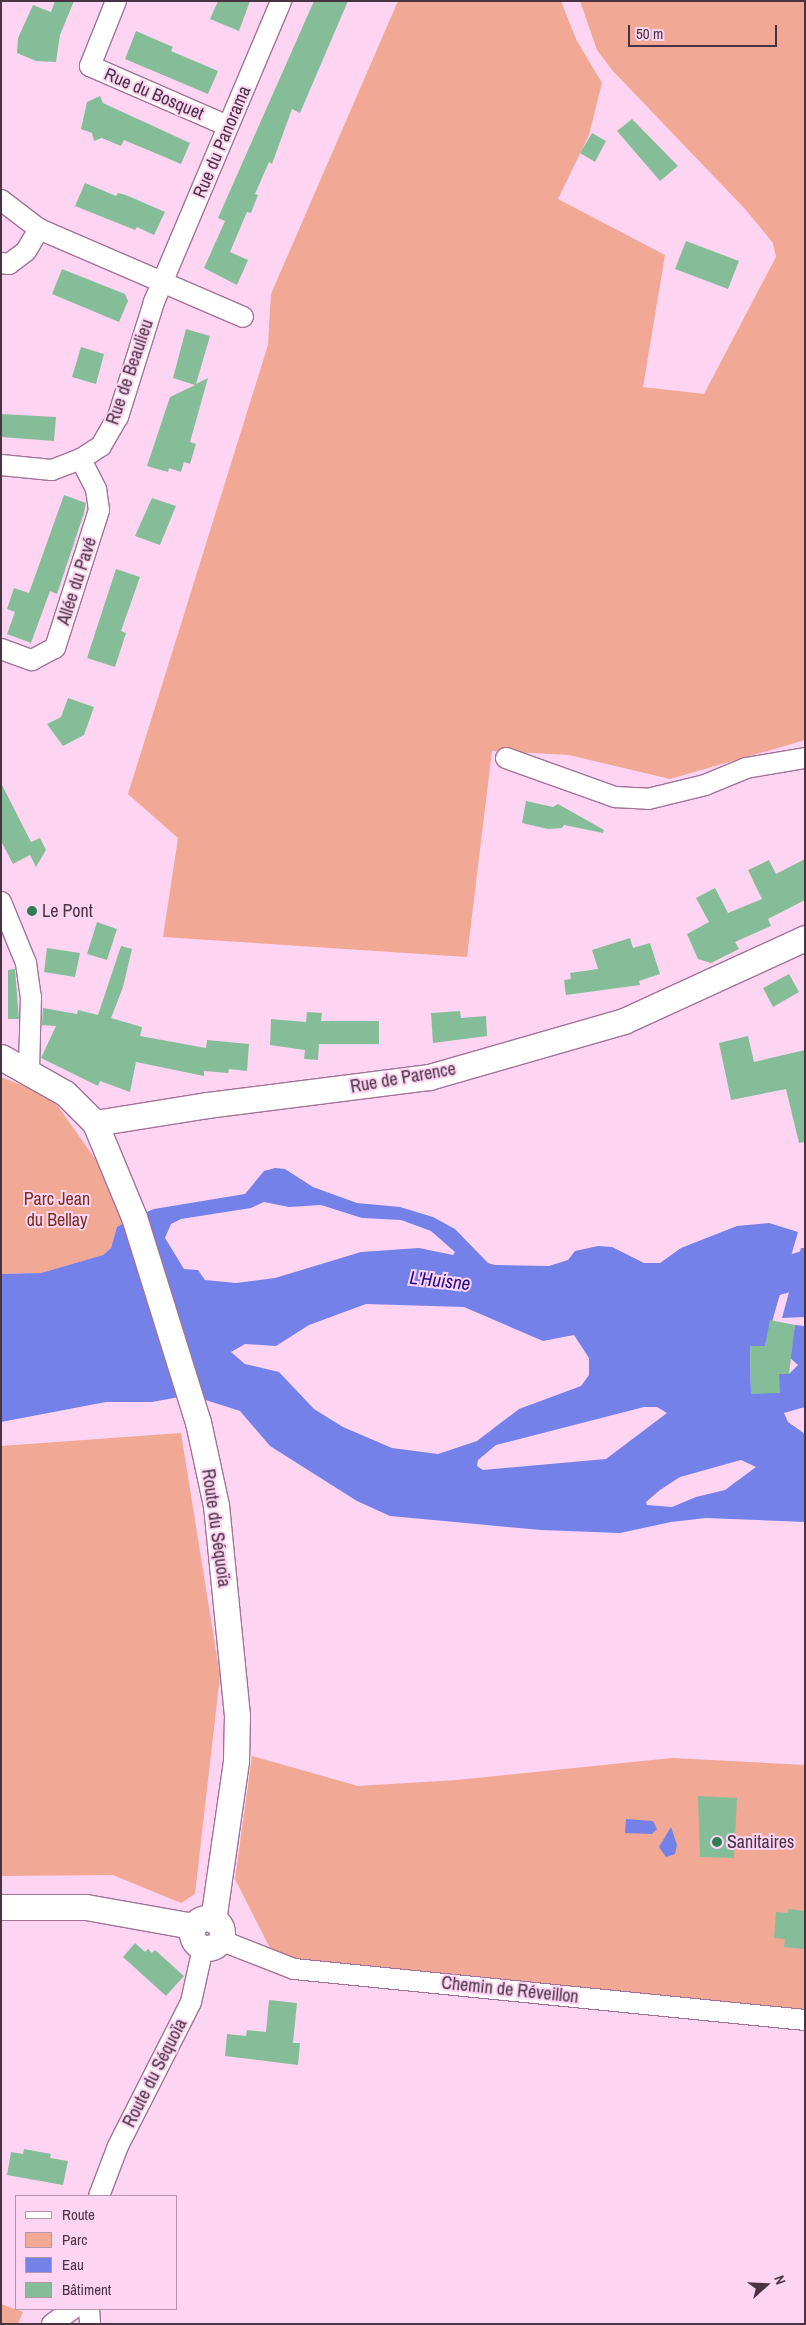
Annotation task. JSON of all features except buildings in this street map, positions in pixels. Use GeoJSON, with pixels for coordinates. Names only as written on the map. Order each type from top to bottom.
{"type":"FeatureCollection","features":[{"type":"Feature","properties":{"kind":"street","name":"Rue du Bosquet"},"geometry":{"type":"LineString","coordinates":[[116,1],[90,66],[228,126]]}},
{"type":"Feature","properties":{"kind":"street","name":"Rue du Panorama"},"geometry":{"type":"LineString","coordinates":[[163,282],[280,1]]}},
{"type":"Feature","properties":{"kind":"street"},"geometry":{"type":"LineString","coordinates":[[1,200],[39,229],[244,317]]}},
{"type":"Feature","properties":{"kind":"street"},"geometry":{"type":"LineString","coordinates":[[1,263],[9,264],[26,251],[39,229]]}},
{"type":"Feature","properties":{"kind":"street","name":"Rue de Beaulieu"},"geometry":{"type":"LineString","coordinates":[[1,466],[52,470],[81,459],[101,446],[118,418],[163,282]]}},
{"type":"Feature","properties":{"kind":"street","name":"Allée du Pavé"},"geometry":{"type":"LineString","coordinates":[[1,649],[32,660],[55,648],[98,510],[96,489],[81,459]]}},
{"type":"Feature","properties":{"kind":"street"},"geometry":{"type":"LineString","coordinates":[[506,758],[615,797],[648,799],[705,784],[746,768],[805,758]]}},
{"type":"Feature","properties":{"kind":"street"},"geometry":{"type":"LineString","coordinates":[[1,902],[26,963],[31,997],[29,1070]]}},
{"type":"Feature","properties":{"kind":"street","name":"Rue de Parence"},"geometry":{"type":"LineString","coordinates":[[95,1123],[207,1105],[429,1077],[624,1021],[805,938]]}},
{"type":"Feature","properties":{"kind":"street"},"geometry":{"type":"LineString","coordinates":[[1,1057],[29,1070],[65,1093],[95,1123]]}},
{"type":"Feature","properties":{"kind":"street","name":"Route du Séquoïa"},"geometry":{"type":"LineString","coordinates":[[95,1123],[113,1162],[198,1422],[216,1505],[237,1716],[236,1761],[207,1933],[192,2002],[118,2146],[100,2195]]}},
{"type":"Feature","properties":{"kind":"street"},"geometry":{"type":"LineString","coordinates":[[1,1907],[86,1907],[207,1933]]}},
{"type":"Feature","properties":{"kind":"street","name":"Chemin de Réveillon"},"geometry":{"type":"LineString","coordinates":[[207,1933],[294,1969],[805,2020]]}},
{"type":"Feature","properties":{"kind":"street"},"geometry":{"type":"LineString","coordinates":[[52,2324],[72,2310]]}},
{"type":"Feature","properties":{"kind":"street"},"geometry":{"type":"LineString","coordinates":[[89,2310],[90,2324]]}},
{"type":"Feature","properties":{"kind":"green space"},"geometry":{"type":"Polygon","coordinates":[[[398,1],[561,1],[576,39],[602,83],[589,135],[558,199],[665,255],[643,387],[704,394],[776,257],[773,243],[746,210],[612,70],[597,50],[580,1],[805,1],[805,740],[670,779],[569,755],[492,751],[467,957],[163,937],[178,838],[128,794],[268,345],[271,294],[398,1]]]}},
{"type":"Feature","properties":{"kind":"green space","name":"Parc Jean du Bellay"},"geometry":{"type":"Polygon","coordinates":[[[1,1077],[44,1094],[57,1105],[96,1160],[127,1221],[117,1227],[111,1248],[103,1255],[41,1273],[1,1274],[1,1077]]]}},
{"type":"Feature","properties":{"kind":"green space"},"geometry":{"type":"Polygon","coordinates":[[[181,1433],[220,1676],[195,1894],[181,1903],[113,1875],[1,1876],[1,1446],[181,1433]]]}},
{"type":"Feature","properties":{"kind":"green space"},"geometry":{"type":"Polygon","coordinates":[[[252,1756],[358,1786],[457,1780],[672,1758],[805,1765],[805,2010],[274,1956],[235,1879],[252,1756]]]}},
{"type":"Feature","properties":{"kind":"green space"},"geometry":{"type":"Polygon","coordinates":[[[1,2304],[23,2312],[18,2324],[1,2324],[1,2304]]]}},
{"type":"Feature","properties":{"kind":"water","name":"L'Huisne"},"geometry":{"type":"Polygon","coordinates":[[[275,1168],[285,1169],[313,1187],[357,1203],[400,1207],[433,1217],[455,1229],[488,1263],[495,1265],[549,1266],[568,1260],[575,1251],[598,1246],[612,1247],[644,1263],[660,1263],[681,1248],[737,1226],[769,1223],[798,1232],[765,1346],[750,1346],[751,1393],[779,1393],[779,1374],[789,1374],[798,1365],[789,1357],[795,1325],[805,1326],[805,1407],[784,1413],[788,1422],[805,1434],[805,1522],[706,1518],[671,1522],[620,1533],[541,1530],[390,1516],[357,1501],[270,1446],[240,1411],[190,1395],[152,1402],[106,1402],[1,1422],[1,1274],[41,1273],[103,1255],[111,1248],[117,1227],[134,1217],[154,1209],[245,1194],[264,1171],[275,1168]],[[264,1202],[251,1208],[181,1219],[171,1224],[165,1238],[184,1269],[198,1270],[205,1280],[236,1283],[275,1278],[361,1252],[419,1248],[453,1255],[455,1252],[431,1231],[401,1220],[362,1218],[321,1205],[289,1207],[264,1202]],[[366,1304],[309,1325],[276,1346],[245,1344],[231,1352],[245,1364],[279,1372],[314,1409],[343,1427],[392,1448],[438,1454],[477,1441],[519,1409],[581,1386],[589,1375],[589,1358],[574,1335],[543,1341],[464,1307],[366,1304]],[[644,1407],[496,1445],[478,1460],[477,1466],[483,1470],[606,1459],[667,1413],[657,1407],[644,1407]],[[741,1460],[680,1477],[660,1490],[646,1502],[647,1505],[672,1507],[696,1497],[725,1490],[756,1467],[741,1460]]]}},
{"type":"Feature","properties":{"kind":"water"},"geometry":{"type":"Polygon","coordinates":[[[801,1248],[805,1248],[805,1317],[782,1318],[801,1248]]]}},
{"type":"Feature","properties":{"kind":"water"},"geometry":{"type":"Polygon","coordinates":[[[626,1819],[653,1821],[657,1829],[652,1834],[625,1833],[626,1819]]]}},
{"type":"Feature","properties":{"kind":"water"},"geometry":{"type":"Polygon","coordinates":[[[671,1827],[677,1845],[675,1854],[666,1857],[659,1847],[671,1827]]]}},
{"type":"Feature","properties":{"kind":"waterway"},"geometry":{"type":"LineString","coordinates":[[739,1288],[805,1269]]}},
{"type":"Feature","properties":{"kind":"place","name":"Le Pont"},"geometry":{"type":"Point","coordinates":[32,911]}},
{"type":"Feature","properties":{"kind":"place","name":"Sanitaires"},"geometry":{"type":"Point","coordinates":[717,1842]}}]}
